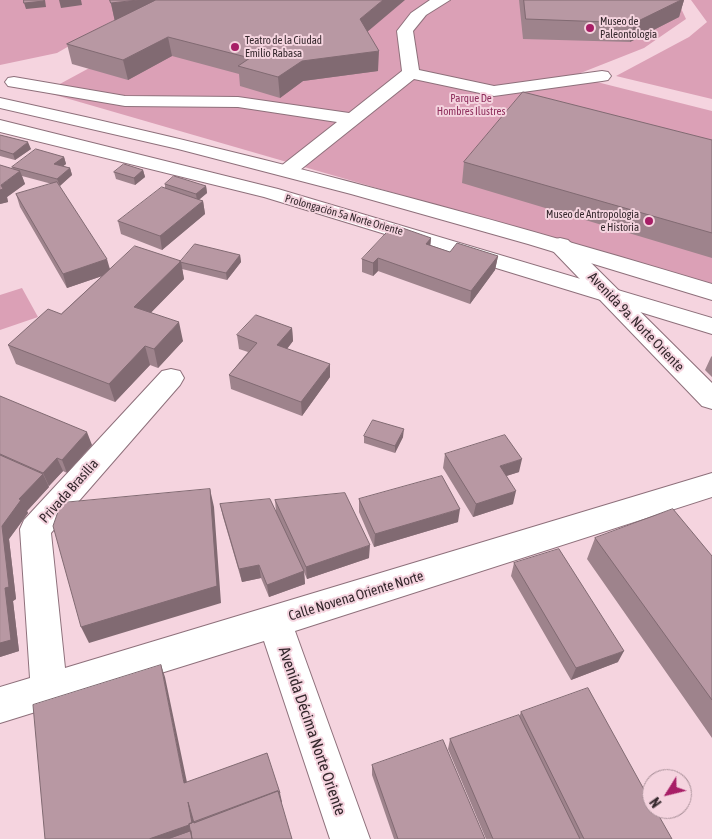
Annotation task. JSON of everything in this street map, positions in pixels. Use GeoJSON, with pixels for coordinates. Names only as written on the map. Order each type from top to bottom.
{"type":"FeatureCollection","features":[{"type":"Feature","properties":{"kind":"street"},"geometry":{"type":"LineString","coordinates":[[411,73],[405,31],[409,24],[431,4],[443,0]]}},
{"type":"Feature","properties":{"kind":"street"},"geometry":{"type":"LineString","coordinates":[[411,73],[494,91],[602,76]]}},
{"type":"Feature","properties":{"kind":"street"},"geometry":{"type":"LineString","coordinates":[[271,193],[288,170],[411,73]]}},
{"type":"Feature","properties":{"kind":"street"},"geometry":{"type":"LineString","coordinates":[[14,82],[125,101],[196,100],[238,102],[353,119]]}},
{"type":"Feature","properties":{"kind":"street"},"geometry":{"type":"LineString","coordinates":[[0,103],[288,170],[560,245],[712,292]]}},
{"type":"Feature","properties":{"kind":"street","name":"Prolongación 5a Norte Oriente"},"geometry":{"type":"LineString","coordinates":[[0,126],[271,193],[610,293],[712,326]]}},
{"type":"Feature","properties":{"kind":"street","name":"Avenida 9a. Norte Oriente"},"geometry":{"type":"LineString","coordinates":[[560,245],[610,293],[712,399]]}},
{"type":"Feature","properties":{"kind":"street","name":"Privada Brasilia"},"geometry":{"type":"LineString","coordinates":[[49,690],[35,528],[171,378]]}},
{"type":"Feature","properties":{"kind":"street","name":"Calle Novena Oriente Norte"},"geometry":{"type":"LineString","coordinates":[[0,705],[275,622],[712,485]]}},
{"type":"Feature","properties":{"kind":"street","name":"Avenida Décima Norte Oriente"},"geometry":{"type":"LineString","coordinates":[[275,622],[350,839]]}},
{"type":"Feature","properties":{"kind":"green space"},"geometry":{"type":"Polygon","coordinates":[[[0,0],[149,0],[57,53],[0,65],[0,0]]]}},
{"type":"Feature","properties":{"kind":"green space","name":"Parque De Hombres Ilustres"},"geometry":{"type":"Polygon","coordinates":[[[215,0],[675,0],[678,2],[686,19],[644,48],[573,76],[712,111],[712,285],[45,92],[215,0]]]}},
{"type":"Feature","properties":{"kind":"green space"},"geometry":{"type":"Polygon","coordinates":[[[691,0],[712,0],[712,99],[616,76],[689,37],[707,22],[691,0]]]}},
{"type":"Feature","properties":{"kind":"green space"},"geometry":{"type":"Polygon","coordinates":[[[22,288],[38,317],[0,330],[0,295],[22,288]]]}},
{"type":"Feature","properties":{"kind":"building"},"geometry":{"type":"Polygon","coordinates":[[[24,0],[44,0],[44,1],[24,3],[24,0]]]}},
{"type":"Feature","properties":{"kind":"building"},"geometry":{"type":"Polygon","coordinates":[[[110,0],[138,0],[111,3],[110,0]]]}},
{"type":"Feature","properties":{"kind":"building","name":"Teatro de la Ciudad Emilio Rabasa"},"geometry":{"type":"Polygon","coordinates":[[[156,0],[383,0],[360,19],[379,51],[302,61],[278,77],[238,66],[250,58],[168,37],[123,60],[67,44],[156,0]]]}},
{"type":"Feature","properties":{"kind":"building"},"geometry":{"type":"Polygon","coordinates":[[[524,0],[681,0],[634,23],[526,19],[524,0]]]}},
{"type":"Feature","properties":{"kind":"building","name":"Museo de Antropología e Historia"},"geometry":{"type":"Polygon","coordinates":[[[523,92],[712,140],[712,233],[464,162],[523,92]]]}},
{"type":"Feature","properties":{"kind":"building"},"geometry":{"type":"Polygon","coordinates":[[[0,135],[28,142],[13,154],[0,150],[0,135]]]}},
{"type":"Feature","properties":{"kind":"building"},"geometry":{"type":"Polygon","coordinates":[[[36,149],[64,157],[54,164],[70,168],[57,179],[12,167],[36,149]]]}},
{"type":"Feature","properties":{"kind":"building"},"geometry":{"type":"Polygon","coordinates":[[[124,164],[143,170],[134,178],[114,172],[124,164]]]}},
{"type":"Feature","properties":{"kind":"building"},"geometry":{"type":"Polygon","coordinates":[[[0,165],[20,171],[1,185],[3,189],[0,190],[0,165]]]}},
{"type":"Feature","properties":{"kind":"building"},"geometry":{"type":"Polygon","coordinates":[[[174,176],[206,186],[196,194],[165,184],[174,176]]]}},
{"type":"Feature","properties":{"kind":"building"},"geometry":{"type":"Polygon","coordinates":[[[57,182],[107,259],[63,274],[16,194],[57,182]]]}},
{"type":"Feature","properties":{"kind":"building"},"geometry":{"type":"Polygon","coordinates":[[[162,187],[203,201],[160,236],[118,221],[162,187]]]}},
{"type":"Feature","properties":{"kind":"building"},"geometry":{"type":"Polygon","coordinates":[[[394,225],[431,238],[426,244],[450,252],[457,243],[498,256],[471,291],[378,258],[373,263],[362,259],[394,225]]]}},
{"type":"Feature","properties":{"kind":"building"},"geometry":{"type":"Polygon","coordinates":[[[195,244],[240,255],[226,273],[180,262],[195,244]]]}},
{"type":"Feature","properties":{"kind":"building"},"geometry":{"type":"Polygon","coordinates":[[[135,246],[181,261],[134,307],[179,322],[154,349],[145,346],[109,384],[8,345],[48,309],[61,314],[135,246]]]}},
{"type":"Feature","properties":{"kind":"building"},"geometry":{"type":"Polygon","coordinates":[[[256,315],[292,328],[277,345],[330,364],[301,402],[229,375],[257,343],[237,335],[256,315]]]}},
{"type":"Feature","properties":{"kind":"building"},"geometry":{"type":"Polygon","coordinates":[[[0,396],[87,432],[62,460],[57,458],[43,473],[0,454],[0,396]]]}},
{"type":"Feature","properties":{"kind":"building"},"geometry":{"type":"Polygon","coordinates":[[[373,420],[404,429],[395,446],[364,436],[373,420]]]}},
{"type":"Feature","properties":{"kind":"building"},"geometry":{"type":"Polygon","coordinates":[[[505,435],[522,459],[500,466],[516,491],[476,504],[445,454],[505,435]]]}},
{"type":"Feature","properties":{"kind":"building"},"geometry":{"type":"Polygon","coordinates":[[[0,455],[43,474],[19,499],[21,500],[2,526],[9,587],[5,588],[11,640],[0,643],[0,455]]]}},
{"type":"Feature","properties":{"kind":"building"},"geometry":{"type":"Polygon","coordinates":[[[442,476],[460,509],[375,534],[359,499],[442,476]]]}},
{"type":"Feature","properties":{"kind":"building"},"geometry":{"type":"Polygon","coordinates":[[[210,489],[217,586],[81,627],[53,526],[61,503],[210,489]]]}},
{"type":"Feature","properties":{"kind":"building"},"geometry":{"type":"Polygon","coordinates":[[[345,493],[370,545],[306,567],[275,500],[345,493]]]}},
{"type":"Feature","properties":{"kind":"building"},"geometry":{"type":"Polygon","coordinates":[[[270,499],[304,571],[267,585],[259,565],[239,569],[220,504],[270,499]]]}},
{"type":"Feature","properties":{"kind":"building"},"geometry":{"type":"Polygon","coordinates":[[[673,509],[712,556],[712,700],[595,538],[673,509]]]}},
{"type":"Feature","properties":{"kind":"building"},"geometry":{"type":"Polygon","coordinates":[[[559,549],[624,651],[576,668],[514,563],[559,549]]]}},
{"type":"Feature","properties":{"kind":"building"},"geometry":{"type":"Polygon","coordinates":[[[161,665],[184,783],[267,753],[280,793],[278,791],[194,823],[188,802],[192,823],[149,839],[45,839],[33,705],[161,665]]]}},
{"type":"Feature","properties":{"kind":"building"},"geometry":{"type":"Polygon","coordinates":[[[588,688],[642,786],[642,819],[661,819],[672,839],[584,839],[521,712],[588,688]]]}},
{"type":"Feature","properties":{"kind":"building"},"geometry":{"type":"Polygon","coordinates":[[[519,715],[580,839],[493,839],[450,739],[519,715]]]}},
{"type":"Feature","properties":{"kind":"building"},"geometry":{"type":"Polygon","coordinates":[[[443,740],[485,839],[398,839],[372,765],[443,740]]]}},
{"type":"Feature","properties":{"kind":"building"},"geometry":{"type":"Polygon","coordinates":[[[278,791],[292,839],[192,839],[189,824],[278,791]]]}},
{"type":"Feature","properties":{"kind":"building"},"geometry":{"type":"Polygon","coordinates":[[[191,831],[192,839],[168,839],[191,831]]]}},
{"type":"Feature","properties":{"kind":"place","name":"Museo de Paleontología"},"geometry":{"type":"Point","coordinates":[590,28]}},
{"type":"Feature","properties":{"kind":"place","name":"Teatro de la Ciudad Emilio Rabasa"},"geometry":{"type":"Point","coordinates":[235,47]}},
{"type":"Feature","properties":{"kind":"place","name":"Museo de Antropología e Historia"},"geometry":{"type":"Point","coordinates":[649,221]}}]}
